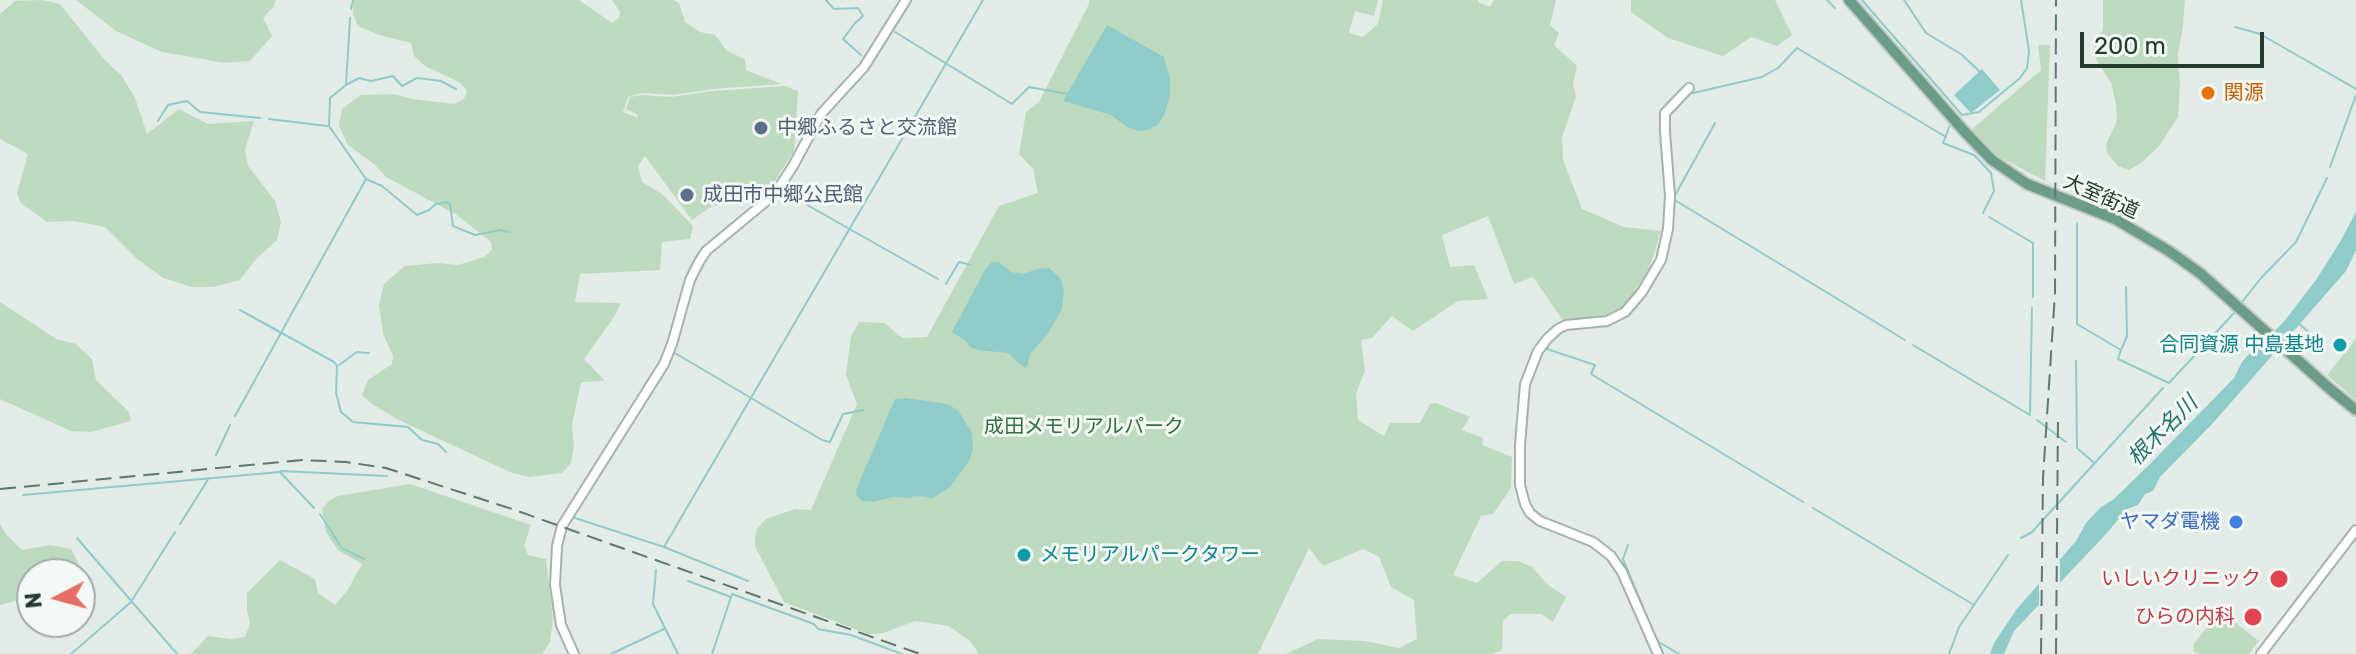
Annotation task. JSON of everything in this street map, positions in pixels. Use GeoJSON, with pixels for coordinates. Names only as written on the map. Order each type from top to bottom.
{"type":"FeatureCollection","features":[{"type":"Feature","properties":{"kind":"main road","name":"大室街道"},"geometry":{"type":"LineString","coordinates":[[1849,0],[1992,160],[2027,184],[2115,219],[2169,251],[2209,280],[2356,410]]}},
{"type":"Feature","properties":{"kind":"street"},"geometry":{"type":"LineString","coordinates":[[574,654],[561,625],[555,585],[557,546],[562,526],[664,364],[690,280],[706,251],[778,189],[821,114],[864,67],[906,0]]}},
{"type":"Feature","properties":{"kind":"street"},"geometry":{"type":"LineString","coordinates":[[1658,654],[1622,572],[1611,556],[1593,542],[1540,521],[1530,513],[1520,485],[1521,433],[1525,384],[1538,351],[1547,339],[1566,325],[1607,321],[1625,312],[1642,292],[1661,260],[1668,229],[1670,196],[1665,113],[1689,88]]}},
{"type":"Feature","properties":{"kind":"street"},"geometry":{"type":"LineString","coordinates":[[2261,654],[2356,530]]}},
{"type":"Feature","properties":{"kind":"green space"},"geometry":{"type":"Polygon","coordinates":[[[42,0],[60,4],[104,59],[122,76],[135,98],[147,134],[179,109],[208,124],[254,121],[245,149],[248,166],[275,201],[281,222],[277,240],[256,259],[240,280],[213,287],[192,287],[163,278],[135,257],[105,227],[73,221],[47,222],[21,203],[17,193],[28,154],[0,139],[0,14],[15,1],[42,0]]]}},
{"type":"Feature","properties":{"kind":"green space"},"geometry":{"type":"Polygon","coordinates":[[[76,0],[276,0],[263,18],[272,36],[250,61],[225,63],[162,52],[116,31],[76,0]]]}},
{"type":"Feature","properties":{"kind":"green space"},"geometry":{"type":"Polygon","coordinates":[[[353,0],[579,0],[612,23],[619,18],[620,12],[612,0],[673,0],[679,3],[685,22],[700,32],[715,35],[727,51],[745,59],[746,70],[781,84],[672,95],[642,93],[628,97],[623,112],[636,117],[638,121],[637,114],[626,109],[630,97],[642,95],[670,97],[785,86],[798,91],[794,151],[771,187],[729,185],[730,203],[712,206],[692,220],[645,156],[638,166],[642,182],[662,194],[693,226],[690,239],[662,242],[660,270],[580,274],[575,302],[621,303],[584,359],[605,381],[581,382],[572,424],[574,446],[571,463],[562,473],[529,477],[510,472],[399,420],[362,395],[368,380],[392,364],[393,356],[383,334],[379,305],[384,284],[405,266],[458,265],[484,257],[492,250],[491,242],[457,215],[386,177],[348,145],[339,126],[342,109],[361,95],[395,94],[454,104],[464,99],[467,91],[459,82],[425,66],[414,56],[411,43],[358,26],[353,14],[353,0]]]}},
{"type":"Feature","properties":{"kind":"green space","name":"成田メモリアルパーク"},"geometry":{"type":"Polygon","coordinates":[[[1089,0],[1378,0],[1374,16],[1355,11],[1349,33],[1363,37],[1378,24],[1383,0],[1478,0],[1490,7],[1494,0],[1556,0],[1550,25],[1559,33],[1554,45],[1577,66],[1573,83],[1576,97],[1562,137],[1563,160],[1582,209],[1624,227],[1661,231],[1649,270],[1625,305],[1610,314],[1564,322],[1533,277],[1514,284],[1488,216],[1442,235],[1450,267],[1474,265],[1488,299],[1458,301],[1413,331],[1392,316],[1372,338],[1361,340],[1365,371],[1356,394],[1358,420],[1384,436],[1390,423],[1420,423],[1430,404],[1436,403],[1470,417],[1462,430],[1483,438],[1482,445],[1512,457],[1511,488],[1493,514],[1481,516],[1453,575],[1477,583],[1502,561],[1518,561],[1532,567],[1547,584],[1566,597],[1553,622],[1541,614],[1510,614],[1503,621],[1502,650],[1491,654],[1286,654],[1318,639],[1365,641],[1399,648],[1417,639],[1414,600],[1391,587],[1379,557],[1363,549],[1323,566],[1309,548],[1258,654],[979,654],[970,641],[949,626],[915,621],[883,633],[868,634],[784,602],[755,546],[757,529],[766,519],[795,509],[811,510],[857,404],[846,375],[851,336],[859,322],[885,323],[902,338],[927,337],[999,206],[1038,193],[1033,169],[1019,154],[1026,112],[1039,102],[1089,0]]]}},
{"type":"Feature","properties":{"kind":"green space"},"geometry":{"type":"Polygon","coordinates":[[[1631,0],[1775,0],[1792,35],[1777,46],[1751,37],[1723,56],[1668,38],[1631,12],[1631,0]]]}},
{"type":"Feature","properties":{"kind":"green space"},"geometry":{"type":"Polygon","coordinates":[[[2103,0],[2185,0],[2178,54],[2178,117],[2159,146],[2129,170],[2118,166],[2107,153],[2106,144],[2117,121],[2116,105],[2112,85],[2093,54],[2096,40],[2103,30],[2103,0]]]}},
{"type":"Feature","properties":{"kind":"green space"},"geometry":{"type":"Polygon","coordinates":[[[2038,45],[2050,45],[2045,181],[1998,156],[1971,130],[2041,70],[2038,45]]]}},
{"type":"Feature","properties":{"kind":"green space"},"geometry":{"type":"Polygon","coordinates":[[[0,302],[56,339],[76,344],[92,359],[96,380],[129,412],[131,421],[91,432],[71,431],[0,399],[0,302]]]}},
{"type":"Feature","properties":{"kind":"green space"},"geometry":{"type":"Polygon","coordinates":[[[2356,339],[2356,400],[2327,375],[2356,339]]]}},
{"type":"Feature","properties":{"kind":"green space"},"geometry":{"type":"Polygon","coordinates":[[[410,484],[531,525],[524,546],[528,555],[546,559],[553,619],[550,642],[542,654],[191,654],[208,636],[230,639],[245,637],[250,624],[247,593],[280,560],[315,579],[318,593],[335,605],[362,564],[338,550],[326,532],[322,509],[338,496],[410,484]]]}},
{"type":"Feature","properties":{"kind":"green space"},"geometry":{"type":"Polygon","coordinates":[[[0,524],[22,550],[50,545],[71,549],[76,558],[16,558],[16,600],[0,605],[0,524]]]}},
{"type":"Feature","properties":{"kind":"green space"},"geometry":{"type":"Polygon","coordinates":[[[2220,611],[2259,641],[2249,654],[2194,652],[2193,645],[2220,611]]]}},
{"type":"Feature","properties":{"kind":"water"},"geometry":{"type":"Polygon","coordinates":[[[1107,25],[1164,57],[1170,79],[1170,96],[1158,125],[1148,130],[1127,127],[1111,115],[1063,101],[1107,25]]]}},
{"type":"Feature","properties":{"kind":"water"},"geometry":{"type":"Polygon","coordinates":[[[1982,69],[2000,90],[1971,113],[1954,95],[1982,69]]]}},
{"type":"Feature","properties":{"kind":"water"},"geometry":{"type":"Polygon","coordinates":[[[2356,212],[2356,250],[2346,271],[2213,423],[2160,477],[2153,491],[2145,494],[2138,505],[2127,509],[2014,631],[2004,654],[1990,654],[2016,610],[2076,541],[2086,523],[2150,464],[2234,378],[2249,354],[2282,324],[2316,280],[2356,212]]]}},
{"type":"Feature","properties":{"kind":"water"},"geometry":{"type":"Polygon","coordinates":[[[992,262],[999,262],[1011,272],[1023,274],[1049,268],[1061,279],[1064,291],[1062,309],[1047,335],[1030,354],[1028,365],[1024,368],[1008,353],[970,347],[952,332],[992,262]]]}},
{"type":"Feature","properties":{"kind":"water"},"geometry":{"type":"Polygon","coordinates":[[[895,399],[950,405],[959,412],[972,433],[973,450],[969,461],[950,487],[933,498],[916,496],[862,501],[856,490],[895,399]]]}},
{"type":"Feature","properties":{"kind":"pier"},"geometry":{"type":"Polygon","coordinates":[[[2060,553],[2060,587],[2039,610],[2039,577],[2060,553]]]}},
{"type":"Feature","properties":{"kind":"waterway"},"geometry":{"type":"LineString","coordinates":[[351,9],[353,0]]}},
{"type":"Feature","properties":{"kind":"waterway"},"geometry":{"type":"LineString","coordinates":[[826,0],[834,9],[858,8],[863,16],[843,39],[861,55]]}},
{"type":"Feature","properties":{"kind":"waterway"},"geometry":{"type":"LineString","coordinates":[[664,547],[983,0]]}},
{"type":"Feature","properties":{"kind":"waterway"},"geometry":{"type":"LineString","coordinates":[[1827,0],[1835,8]]}},
{"type":"Feature","properties":{"kind":"waterway"},"geometry":{"type":"LineString","coordinates":[[1862,0],[1962,115],[1979,112],[2020,78],[2027,68],[2029,51],[2021,0]]}},
{"type":"Feature","properties":{"kind":"waterway"},"geometry":{"type":"LineString","coordinates":[[1904,0],[1926,33],[1961,54],[1979,71]]}},
{"type":"Feature","properties":{"kind":"waterway"},"geometry":{"type":"LineString","coordinates":[[235,416],[366,179],[329,126],[330,98],[346,85],[350,18]]}},
{"type":"Feature","properties":{"kind":"waterway"},"geometry":{"type":"LineString","coordinates":[[2235,27],[2260,34],[2356,89]]}},
{"type":"Feature","properties":{"kind":"waterway"},"geometry":{"type":"LineString","coordinates":[[895,32],[1012,104],[1029,87],[1068,94]]}},
{"type":"Feature","properties":{"kind":"waterway"},"geometry":{"type":"LineString","coordinates":[[1693,93],[1762,77],[1778,68],[1797,48],[1946,137]]}},
{"type":"Feature","properties":{"kind":"waterway"},"geometry":{"type":"LineString","coordinates":[[346,85],[359,78],[371,81],[393,76],[402,86],[417,78],[441,81],[456,89]]}},
{"type":"Feature","properties":{"kind":"waterway"},"geometry":{"type":"LineString","coordinates":[[2330,167],[2356,95]]}},
{"type":"Feature","properties":{"kind":"waterway"},"geometry":{"type":"LineString","coordinates":[[158,121],[168,105],[187,101],[200,112],[260,118]]}},
{"type":"Feature","properties":{"kind":"waterway"},"geometry":{"type":"LineString","coordinates":[[269,119],[327,126]]}},
{"type":"Feature","properties":{"kind":"waterway"},"geometry":{"type":"LineString","coordinates":[[1715,123],[1673,199],[1905,340]]}},
{"type":"Feature","properties":{"kind":"waterway"},"geometry":{"type":"LineString","coordinates":[[1950,125],[1943,143],[1974,155],[1991,173],[1994,191],[1983,213]]}},
{"type":"Feature","properties":{"kind":"waterway"},"geometry":{"type":"LineString","coordinates":[[2242,302],[2296,242],[2327,178]]}},
{"type":"Feature","properties":{"kind":"waterway"},"geometry":{"type":"LineString","coordinates":[[366,179],[382,186],[417,215],[446,202],[450,204],[453,226],[475,235],[500,230],[510,232]]}},
{"type":"Feature","properties":{"kind":"waterway"},"geometry":{"type":"LineString","coordinates":[[786,193],[938,279]]}},
{"type":"Feature","properties":{"kind":"waterway"},"geometry":{"type":"LineString","coordinates":[[1989,217],[2033,243],[2033,297]]}},
{"type":"Feature","properties":{"kind":"waterway"},"geometry":{"type":"LineString","coordinates":[[2077,223],[2077,324],[2121,350],[2118,359],[2169,383],[2235,312]]}},
{"type":"Feature","properties":{"kind":"waterway"},"geometry":{"type":"LineString","coordinates":[[946,284],[959,262],[971,265]]}},
{"type":"Feature","properties":{"kind":"waterway"},"geometry":{"type":"LineString","coordinates":[[2122,348],[2127,336],[2126,287]]}},
{"type":"Feature","properties":{"kind":"waterway"},"geometry":{"type":"LineString","coordinates":[[2030,413],[2032,308]]}},
{"type":"Feature","properties":{"kind":"waterway"},"geometry":{"type":"LineString","coordinates":[[240,310],[334,362],[337,366],[336,393],[341,412],[353,422],[408,427],[422,440],[438,444],[446,452]]}},
{"type":"Feature","properties":{"kind":"waterway"},"geometry":{"type":"LineString","coordinates":[[2298,323],[2316,338]]}},
{"type":"Feature","properties":{"kind":"waterway"},"geometry":{"type":"LineString","coordinates":[[1913,345],[2030,415]]}},
{"type":"Feature","properties":{"kind":"waterway"},"geometry":{"type":"LineString","coordinates":[[1547,349],[1595,365],[1591,374],[1803,502]]}},
{"type":"Feature","properties":{"kind":"waterway"},"geometry":{"type":"LineString","coordinates":[[339,365],[357,352],[369,353]]}},
{"type":"Feature","properties":{"kind":"waterway"},"geometry":{"type":"LineString","coordinates":[[675,353],[822,440],[830,442],[843,414],[864,410]]}},
{"type":"Feature","properties":{"kind":"waterway"},"geometry":{"type":"LineString","coordinates":[[2076,361],[2077,448],[2093,462]]}},
{"type":"Feature","properties":{"kind":"waterway"},"geometry":{"type":"LineString","coordinates":[[2021,538],[2032,532],[2163,388]]}},
{"type":"Feature","properties":{"kind":"waterway"},"geometry":{"type":"LineString","coordinates":[[2037,420],[2066,442]]}},
{"type":"Feature","properties":{"kind":"waterway"},"geometry":{"type":"LineString","coordinates":[[216,455],[230,425]]}},
{"type":"Feature","properties":{"kind":"waterway"},"geometry":{"type":"LineString","coordinates":[[281,471],[387,476]]}},
{"type":"Feature","properties":{"kind":"waterway"},"geometry":{"type":"LineString","coordinates":[[23,495],[280,472],[314,508]]}},
{"type":"Feature","properties":{"kind":"waterway"},"geometry":{"type":"LineString","coordinates":[[180,524],[209,478]]}},
{"type":"Feature","properties":{"kind":"waterway"},"geometry":{"type":"LineString","coordinates":[[1813,508],[1974,605]]}},
{"type":"Feature","properties":{"kind":"waterway"},"geometry":{"type":"LineString","coordinates":[[320,514],[342,548],[364,559]]}},
{"type":"Feature","properties":{"kind":"waterway"},"geometry":{"type":"LineString","coordinates":[[575,518],[664,547],[748,581]]}},
{"type":"Feature","properties":{"kind":"waterway"},"geometry":{"type":"LineString","coordinates":[[71,654],[131,602],[175,532]]}},
{"type":"Feature","properties":{"kind":"waterway"},"geometry":{"type":"LineString","coordinates":[[77,538],[177,654]]}},
{"type":"Feature","properties":{"kind":"waterway"},"geometry":{"type":"LineString","coordinates":[[1628,545],[1623,559],[1657,641],[1679,654]]}},
{"type":"Feature","properties":{"kind":"waterway"},"geometry":{"type":"LineString","coordinates":[[1949,654],[1959,627],[2008,555]]}},
{"type":"Feature","properties":{"kind":"waterway"},"geometry":{"type":"LineString","coordinates":[[656,570],[653,604],[678,654]]}},
{"type":"Feature","properties":{"kind":"waterway"},"geometry":{"type":"LineString","coordinates":[[688,581],[731,597]]}},
{"type":"Feature","properties":{"kind":"waterway"},"geometry":{"type":"LineString","coordinates":[[712,654],[732,594],[814,624],[818,629],[851,635],[902,654]]}},
{"type":"Feature","properties":{"kind":"waterway"},"geometry":{"type":"LineString","coordinates":[[611,654],[664,629]]}},
{"type":"Feature","properties":{"kind":"railway"},"geometry":{"type":"LineString","coordinates":[[2041,654],[2043,478],[2055,293],[2056,0]]}},
{"type":"Feature","properties":{"kind":"railway"},"geometry":{"type":"LineString","coordinates":[[2056,654],[2058,418]]}},
{"type":"Feature","properties":{"kind":"railway"},"geometry":{"type":"LineString","coordinates":[[0,489],[302,460],[386,468],[512,509],[920,654]]}},
{"type":"Feature","properties":{"kind":"place","name":"関源"},"geometry":{"type":"Point","coordinates":[2208,93]}},
{"type":"Feature","properties":{"kind":"place","name":"中郷ふるさと交流館"},"geometry":{"type":"Point","coordinates":[761,128]}},
{"type":"Feature","properties":{"kind":"place","name":"成田市中郷公民館"},"geometry":{"type":"Point","coordinates":[687,195]}},
{"type":"Feature","properties":{"kind":"place","name":"合同資源 中島基地"},"geometry":{"type":"Point","coordinates":[2340,345]}},
{"type":"Feature","properties":{"kind":"place","name":"ヤマダ電機"},"geometry":{"type":"Point","coordinates":[2236,522]}},
{"type":"Feature","properties":{"kind":"place","name":"メモリアルパークタワー"},"geometry":{"type":"Point","coordinates":[1024,555]}},
{"type":"Feature","properties":{"kind":"place","name":"いしいクリニック"},"geometry":{"type":"Point","coordinates":[2279,579]}},
{"type":"Feature","properties":{"kind":"place","name":"ひらの内科"},"geometry":{"type":"Point","coordinates":[2253,617]}},
{"type":"Feature","properties":{"kind":"water label","name":"根木名川"},"geometry":{"type":"Point","coordinates":[2163,431]}}]}
